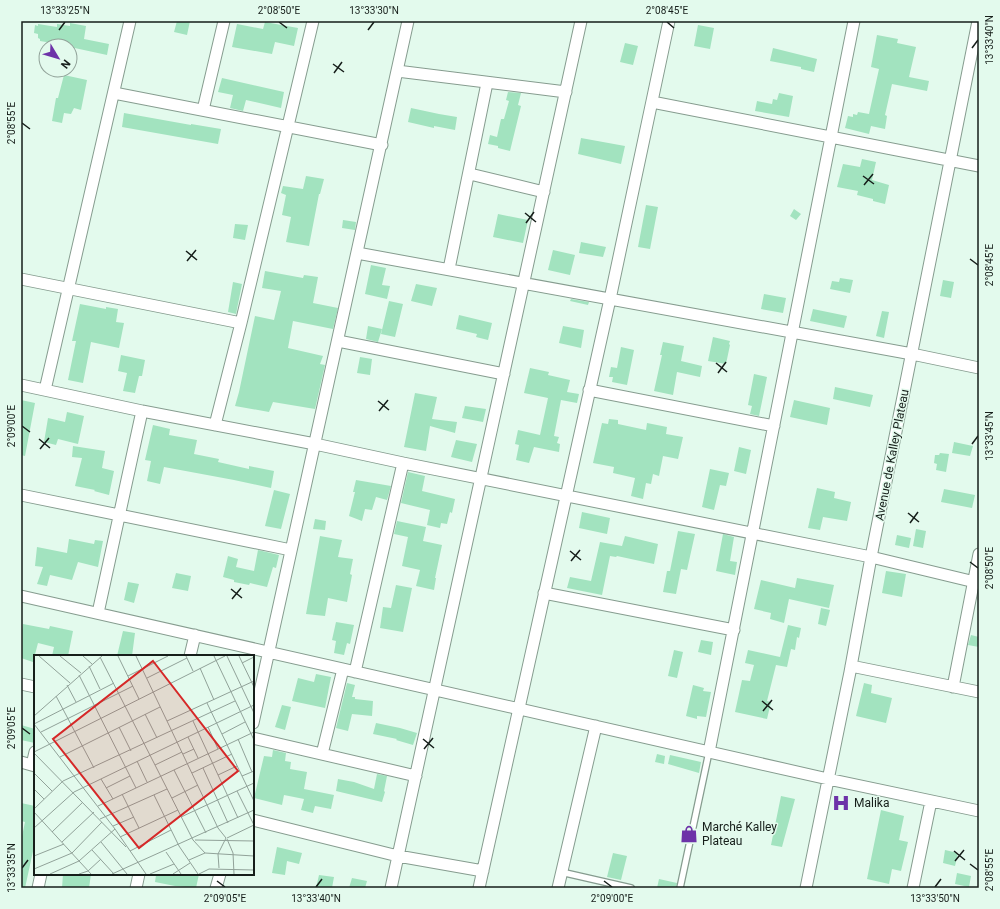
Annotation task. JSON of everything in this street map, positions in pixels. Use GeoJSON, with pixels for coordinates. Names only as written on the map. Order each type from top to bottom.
{"type":"FeatureCollection","features":[{"type":"Feature","properties":{"kind":"street"},"geometry":{"type":"LineString","coordinates":[[45,390],[130,21]]}},
{"type":"Feature","properties":{"kind":"street"},"geometry":{"type":"LineString","coordinates":[[203,110],[224,21]]}},
{"type":"Feature","properties":{"kind":"street"},"geometry":{"type":"LineString","coordinates":[[215,425],[241,323],[312,21]]}},
{"type":"Feature","properties":{"kind":"street"},"geometry":{"type":"LineString","coordinates":[[254,719],[382,145],[408,21]]}},
{"type":"Feature","properties":{"kind":"street"},"geometry":{"type":"LineString","coordinates":[[390,888],[435,690],[581,21]]}},
{"type":"Feature","properties":{"kind":"street"},"geometry":{"type":"LineString","coordinates":[[479,888],[610,299],[669,21]]}},
{"type":"Feature","properties":{"kind":"street"},"geometry":{"type":"LineString","coordinates":[[709,752],[854,21]]}},
{"type":"Feature","properties":{"kind":"street","name":"Avenue de Kalley Plateau"},"geometry":{"type":"LineString","coordinates":[[806,888],[978,21]]}},
{"type":"Feature","properties":{"kind":"street"},"geometry":{"type":"LineString","coordinates":[[397,71],[566,92]]}},
{"type":"Feature","properties":{"kind":"street"},"geometry":{"type":"LineString","coordinates":[[449,270],[470,174],[487,83]]}},
{"type":"Feature","properties":{"kind":"street"},"geometry":{"type":"LineString","coordinates":[[114,92],[382,145]]}},
{"type":"Feature","properties":{"kind":"street"},"geometry":{"type":"LineString","coordinates":[[652,102],[979,166]]}},
{"type":"Feature","properties":{"kind":"street"},"geometry":{"type":"LineString","coordinates":[[470,174],[544,192]]}},
{"type":"Feature","properties":{"kind":"street"},"geometry":{"type":"LineString","coordinates":[[357,253],[912,354],[979,368]]}},
{"type":"Feature","properties":{"kind":"street"},"geometry":{"type":"LineString","coordinates":[[21,279],[241,323]]}},
{"type":"Feature","properties":{"kind":"street"},"geometry":{"type":"LineString","coordinates":[[338,341],[504,374]]}},
{"type":"Feature","properties":{"kind":"street"},"geometry":{"type":"LineString","coordinates":[[21,385],[142,411],[315,444],[481,479],[871,557],[976,583]]}},
{"type":"Feature","properties":{"kind":"street"},"geometry":{"type":"LineString","coordinates":[[589,390],[774,426]]}},
{"type":"Feature","properties":{"kind":"street"},"geometry":{"type":"LineString","coordinates":[[98,614],[142,411]]}},
{"type":"Feature","properties":{"kind":"street"},"geometry":{"type":"LineString","coordinates":[[355,672],[403,463]]}},
{"type":"Feature","properties":{"kind":"street"},"geometry":{"type":"LineString","coordinates":[[21,495],[291,550]]}},
{"type":"Feature","properties":{"kind":"street"},"geometry":{"type":"LineString","coordinates":[[953,687],[976,583],[979,554]]}},
{"type":"Feature","properties":{"kind":"street"},"geometry":{"type":"LineString","coordinates":[[544,593],[734,630]]}},
{"type":"Feature","properties":{"kind":"street"},"geometry":{"type":"LineString","coordinates":[[21,596],[828,779],[979,811]]}},
{"type":"Feature","properties":{"kind":"street"},"geometry":{"type":"LineString","coordinates":[[190,655],[195,635]]}},
{"type":"Feature","properties":{"kind":"street"},"geometry":{"type":"LineString","coordinates":[[851,666],[979,692]]}},
{"type":"Feature","properties":{"kind":"street"},"geometry":{"type":"LineString","coordinates":[[322,754],[343,669]]}},
{"type":"Feature","properties":{"kind":"street"},"geometry":{"type":"LineString","coordinates":[[21,684],[34,687]]}},
{"type":"Feature","properties":{"kind":"street"},"geometry":{"type":"LineString","coordinates":[[558,888],[596,726]]}},
{"type":"Feature","properties":{"kind":"street"},"geometry":{"type":"LineString","coordinates":[[254,738],[416,776]]}},
{"type":"Feature","properties":{"kind":"street"},"geometry":{"type":"LineString","coordinates":[[21,762],[34,765]]}},
{"type":"Feature","properties":{"kind":"street"},"geometry":{"type":"LineString","coordinates":[[913,888],[931,801]]}},
{"type":"Feature","properties":{"kind":"street"},"geometry":{"type":"LineString","coordinates":[[254,820],[398,856],[483,872]]}},
{"type":"Feature","properties":{"kind":"street"},"geometry":{"type":"LineString","coordinates":[[38,888],[41,875]]}},
{"type":"Feature","properties":{"kind":"street"},"geometry":{"type":"LineString","coordinates":[[136,888],[139,875]]}},
{"type":"Feature","properties":{"kind":"street"},"geometry":{"type":"LineString","coordinates":[[216,888],[220,875]]}},
{"type":"Feature","properties":{"kind":"lane"},"geometry":{"type":"LineString","coordinates":[[680,888],[709,752]]}},
{"type":"Feature","properties":{"kind":"lane"},"geometry":{"type":"LineString","coordinates":[[562,872],[632,888]]}},
{"type":"Feature","properties":{"kind":"building"},"geometry":{"type":"Polygon","coordinates":[[[177,21],[190,21],[187,35],[174,32],[177,21]]]}},
{"type":"Feature","properties":{"kind":"building"},"geometry":{"type":"Polygon","coordinates":[[[265,22],[298,28],[294,46],[275,42],[272,54],[232,47],[237,24],[263,29],[265,22]]]}},
{"type":"Feature","properties":{"kind":"building"},"geometry":{"type":"Polygon","coordinates":[[[70,23],[86,26],[84,39],[109,44],[107,55],[78,49],[78,38],[38,38],[38,34],[34,33],[35,25],[38,26],[38,24],[57,27],[57,24],[70,26],[70,23]]]}},
{"type":"Feature","properties":{"kind":"building"},"geometry":{"type":"Polygon","coordinates":[[[698,25],[714,28],[710,49],[694,46],[698,25]]]}},
{"type":"Feature","properties":{"kind":"building"},"geometry":{"type":"Polygon","coordinates":[[[877,35],[898,39],[897,43],[916,47],[909,77],[929,81],[927,91],[892,84],[885,115],[887,116],[885,129],[871,126],[869,134],[845,128],[848,116],[853,117],[853,114],[857,115],[858,112],[869,114],[879,69],[871,67],[877,35]]]}},
{"type":"Feature","properties":{"kind":"building"},"geometry":{"type":"Polygon","coordinates":[[[625,43],[638,46],[633,65],[620,62],[625,43]]]}},
{"type":"Feature","properties":{"kind":"building"},"geometry":{"type":"Polygon","coordinates":[[[773,48],[817,59],[814,72],[801,69],[801,67],[770,61],[773,48]]]}},
{"type":"Feature","properties":{"kind":"building"},"geometry":{"type":"Polygon","coordinates":[[[63,78],[78,78],[87,80],[81,110],[74,108],[71,114],[64,113],[62,123],[52,121],[56,98],[58,98],[63,78]]]}},
{"type":"Feature","properties":{"kind":"building"},"geometry":{"type":"Polygon","coordinates":[[[222,78],[284,92],[281,108],[246,100],[243,111],[230,108],[233,95],[218,92],[222,78]]]}},
{"type":"Feature","properties":{"kind":"building"},"geometry":{"type":"Polygon","coordinates":[[[508,92],[521,93],[518,105],[521,106],[510,151],[488,144],[490,135],[497,137],[501,119],[504,119],[509,101],[506,100],[508,92]]]}},
{"type":"Feature","properties":{"kind":"building"},"geometry":{"type":"Polygon","coordinates":[[[779,93],[793,96],[789,117],[755,111],[757,101],[772,104],[773,99],[777,100],[779,93]]]}},
{"type":"Feature","properties":{"kind":"building"},"geometry":{"type":"Polygon","coordinates":[[[411,108],[457,117],[455,130],[434,126],[434,128],[408,122],[411,108]]]}},
{"type":"Feature","properties":{"kind":"building"},"geometry":{"type":"Polygon","coordinates":[[[124,113],[221,129],[218,144],[122,127],[124,113]]]}},
{"type":"Feature","properties":{"kind":"building"},"geometry":{"type":"Polygon","coordinates":[[[581,138],[625,146],[621,164],[578,154],[581,138]]]}},
{"type":"Feature","properties":{"kind":"building"},"geometry":{"type":"Polygon","coordinates":[[[862,159],[876,162],[872,180],[889,185],[885,204],[857,195],[858,191],[837,187],[843,164],[860,167],[862,159]]]}},
{"type":"Feature","properties":{"kind":"building"},"geometry":{"type":"Polygon","coordinates":[[[306,176],[324,179],[319,194],[309,246],[286,242],[291,217],[282,215],[286,195],[281,193],[283,186],[303,189],[306,176]]]}},
{"type":"Feature","properties":{"kind":"building"},"geometry":{"type":"Polygon","coordinates":[[[646,205],[658,207],[650,249],[638,247],[646,205]]]}},
{"type":"Feature","properties":{"kind":"building"},"geometry":{"type":"Polygon","coordinates":[[[794,209],[801,214],[796,220],[790,216],[794,209]]]}},
{"type":"Feature","properties":{"kind":"building"},"geometry":{"type":"Polygon","coordinates":[[[498,214],[528,220],[523,243],[493,237],[498,214]]]}},
{"type":"Feature","properties":{"kind":"building"},"geometry":{"type":"Polygon","coordinates":[[[343,220],[356,222],[355,230],[342,228],[343,220]]]}},
{"type":"Feature","properties":{"kind":"building"},"geometry":{"type":"Polygon","coordinates":[[[235,224],[248,225],[245,240],[233,238],[235,224]]]}},
{"type":"Feature","properties":{"kind":"building"},"geometry":{"type":"Polygon","coordinates":[[[581,242],[606,247],[603,257],[579,253],[581,242]]]}},
{"type":"Feature","properties":{"kind":"building"},"geometry":{"type":"Polygon","coordinates":[[[553,250],[575,255],[570,275],[548,270],[553,250]]]}},
{"type":"Feature","properties":{"kind":"building"},"geometry":{"type":"Polygon","coordinates":[[[371,265],[386,268],[382,285],[390,286],[387,299],[365,294],[371,265]]]}},
{"type":"Feature","properties":{"kind":"building"},"geometry":{"type":"Polygon","coordinates":[[[265,271],[303,278],[304,275],[318,277],[313,303],[338,308],[333,329],[293,321],[288,348],[323,356],[320,364],[325,365],[315,409],[273,402],[269,412],[235,406],[255,316],[274,320],[281,291],[262,288],[265,271]]]}},
{"type":"Feature","properties":{"kind":"building"},"geometry":{"type":"Polygon","coordinates":[[[840,278],[853,280],[850,293],[830,289],[832,281],[839,282],[840,278]]]}},
{"type":"Feature","properties":{"kind":"building"},"geometry":{"type":"Polygon","coordinates":[[[943,280],[954,282],[951,298],[940,296],[943,280]]]}},
{"type":"Feature","properties":{"kind":"building"},"geometry":{"type":"Polygon","coordinates":[[[233,282],[242,284],[236,314],[228,312],[233,282]]]}},
{"type":"Feature","properties":{"kind":"building"},"geometry":{"type":"Polygon","coordinates":[[[416,284],[437,288],[432,306],[411,301],[416,284]]]}},
{"type":"Feature","properties":{"kind":"building"},"geometry":{"type":"Polygon","coordinates":[[[764,294],[786,298],[783,313],[761,309],[764,294]]]}},
{"type":"Feature","properties":{"kind":"building"},"geometry":{"type":"Polygon","coordinates":[[[571,299],[589,302],[588,305],[570,301],[571,299]]]}},
{"type":"Feature","properties":{"kind":"building"},"geometry":{"type":"Polygon","coordinates":[[[389,301],[403,304],[395,337],[381,334],[389,301]]]}},
{"type":"Feature","properties":{"kind":"building"},"geometry":{"type":"Polygon","coordinates":[[[80,304],[106,309],[106,307],[118,309],[116,322],[124,323],[119,348],[91,342],[83,383],[68,380],[76,341],[72,341],[80,304]]]}},
{"type":"Feature","properties":{"kind":"building"},"geometry":{"type":"Polygon","coordinates":[[[813,309],[847,316],[844,328],[810,321],[813,309]]]}},
{"type":"Feature","properties":{"kind":"building"},"geometry":{"type":"Polygon","coordinates":[[[882,311],[889,312],[884,338],[876,336],[882,311]]]}},
{"type":"Feature","properties":{"kind":"building"},"geometry":{"type":"Polygon","coordinates":[[[459,315],[492,323],[488,340],[476,337],[477,334],[456,329],[459,315]]]}},
{"type":"Feature","properties":{"kind":"building"},"geometry":{"type":"Polygon","coordinates":[[[368,326],[382,329],[378,342],[366,339],[368,326]]]}},
{"type":"Feature","properties":{"kind":"building"},"geometry":{"type":"Polygon","coordinates":[[[563,326],[584,330],[581,348],[559,343],[563,326]]]}},
{"type":"Feature","properties":{"kind":"building"},"geometry":{"type":"Polygon","coordinates":[[[713,337],[730,341],[726,364],[708,361],[713,337]]]}},
{"type":"Feature","properties":{"kind":"building"},"geometry":{"type":"Polygon","coordinates":[[[663,342],[684,346],[681,361],[702,366],[700,377],[677,372],[673,395],[654,391],[662,355],[660,355],[663,342]]]}},
{"type":"Feature","properties":{"kind":"building"},"geometry":{"type":"Polygon","coordinates":[[[621,347],[634,350],[627,385],[612,382],[613,377],[609,377],[611,367],[617,368],[621,347]]]}},
{"type":"Feature","properties":{"kind":"building"},"geometry":{"type":"Polygon","coordinates":[[[121,355],[145,360],[142,376],[139,376],[135,393],[123,391],[127,373],[118,371],[121,355]]]}},
{"type":"Feature","properties":{"kind":"building"},"geometry":{"type":"Polygon","coordinates":[[[360,357],[372,359],[370,375],[357,373],[360,357]]]}},
{"type":"Feature","properties":{"kind":"building"},"geometry":{"type":"Polygon","coordinates":[[[530,368],[549,372],[548,375],[570,380],[567,392],[579,394],[577,403],[561,400],[554,436],[559,437],[557,443],[560,444],[559,452],[534,447],[529,463],[516,460],[519,445],[515,444],[518,430],[540,435],[548,398],[524,393],[530,368]]]}},
{"type":"Feature","properties":{"kind":"building"},"geometry":{"type":"Polygon","coordinates":[[[754,374],[767,377],[759,416],[750,414],[752,406],[748,405],[754,374]]]}},
{"type":"Feature","properties":{"kind":"building"},"geometry":{"type":"Polygon","coordinates":[[[835,387],[873,395],[870,407],[833,399],[835,387]]]}},
{"type":"Feature","properties":{"kind":"building"},"geometry":{"type":"Polygon","coordinates":[[[415,393],[437,397],[432,419],[457,422],[455,433],[430,426],[426,451],[404,447],[415,393]]]}},
{"type":"Feature","properties":{"kind":"building"},"geometry":{"type":"Polygon","coordinates":[[[21,400],[35,403],[25,456],[21,455],[21,400]]]}},
{"type":"Feature","properties":{"kind":"building"},"geometry":{"type":"Polygon","coordinates":[[[794,400],[830,408],[827,425],[790,417],[794,400]]]}},
{"type":"Feature","properties":{"kind":"building"},"geometry":{"type":"Polygon","coordinates":[[[465,406],[486,409],[483,422],[462,418],[465,406]]]}},
{"type":"Feature","properties":{"kind":"building"},"geometry":{"type":"Polygon","coordinates":[[[67,412],[84,416],[78,444],[58,439],[56,445],[44,442],[48,418],[65,422],[67,412]]]}},
{"type":"Feature","properties":{"kind":"building"},"geometry":{"type":"Polygon","coordinates":[[[609,419],[618,420],[618,424],[646,430],[647,423],[667,427],[666,434],[683,437],[678,459],[663,456],[659,476],[653,474],[651,484],[646,483],[643,499],[631,496],[635,478],[613,473],[614,467],[593,463],[602,423],[608,424],[609,419]]]}},
{"type":"Feature","properties":{"kind":"building"},"geometry":{"type":"Polygon","coordinates":[[[153,425],[170,429],[169,435],[197,440],[194,454],[219,459],[218,462],[249,469],[249,466],[274,471],[271,488],[164,467],[160,484],[147,481],[151,461],[145,460],[153,425]]]}},
{"type":"Feature","properties":{"kind":"building"},"geometry":{"type":"Polygon","coordinates":[[[456,440],[477,444],[472,462],[451,457],[456,440]]]}},
{"type":"Feature","properties":{"kind":"building"},"geometry":{"type":"Polygon","coordinates":[[[954,442],[973,446],[970,456],[952,453],[954,442]]]}},
{"type":"Feature","properties":{"kind":"building"},"geometry":{"type":"Polygon","coordinates":[[[73,446],[105,451],[102,468],[114,471],[109,495],[94,491],[95,490],[75,486],[82,458],[72,457],[73,446]]]}},
{"type":"Feature","properties":{"kind":"building"},"geometry":{"type":"Polygon","coordinates":[[[739,447],[751,450],[746,474],[734,471],[739,447]]]}},
{"type":"Feature","properties":{"kind":"building"},"geometry":{"type":"Polygon","coordinates":[[[940,453],[949,454],[946,472],[936,470],[937,464],[934,463],[935,455],[939,455],[940,453]]]}},
{"type":"Feature","properties":{"kind":"building"},"geometry":{"type":"Polygon","coordinates":[[[710,469],[729,473],[726,486],[720,485],[714,510],[702,507],[710,469]]]}},
{"type":"Feature","properties":{"kind":"building"},"geometry":{"type":"Polygon","coordinates":[[[408,472],[425,476],[422,491],[455,499],[452,513],[450,512],[447,524],[441,523],[440,528],[427,525],[430,510],[401,503],[408,472]]]}},
{"type":"Feature","properties":{"kind":"building"},"geometry":{"type":"Polygon","coordinates":[[[356,480],[391,486],[387,500],[376,497],[372,510],[365,509],[362,521],[349,516],[355,492],[353,492],[356,480]]]}},
{"type":"Feature","properties":{"kind":"building"},"geometry":{"type":"Polygon","coordinates":[[[817,488],[835,492],[834,498],[851,502],[847,521],[823,517],[820,530],[808,528],[817,488]]]}},
{"type":"Feature","properties":{"kind":"building"},"geometry":{"type":"Polygon","coordinates":[[[944,489],[975,495],[972,508],[941,502],[944,489]]]}},
{"type":"Feature","properties":{"kind":"building"},"geometry":{"type":"Polygon","coordinates":[[[274,490],[290,494],[281,529],[265,526],[274,490]]]}},
{"type":"Feature","properties":{"kind":"building"},"geometry":{"type":"Polygon","coordinates":[[[582,512],[610,518],[607,534],[579,528],[582,512]]]}},
{"type":"Feature","properties":{"kind":"building"},"geometry":{"type":"Polygon","coordinates":[[[315,519],[326,521],[325,530],[313,529],[315,519]]]}},
{"type":"Feature","properties":{"kind":"building"},"geometry":{"type":"Polygon","coordinates":[[[397,521],[426,527],[423,541],[442,545],[434,590],[416,586],[420,570],[402,566],[408,537],[394,534],[397,521]]]}},
{"type":"Feature","properties":{"kind":"building"},"geometry":{"type":"Polygon","coordinates":[[[916,529],[926,531],[923,548],[913,546],[916,529]]]}},
{"type":"Feature","properties":{"kind":"building"},"geometry":{"type":"Polygon","coordinates":[[[678,531],[695,534],[687,570],[681,569],[676,594],[663,592],[667,571],[670,571],[678,531]]]}},
{"type":"Feature","properties":{"kind":"building"},"geometry":{"type":"Polygon","coordinates":[[[723,534],[734,537],[730,561],[737,562],[735,575],[716,571],[723,534]]]}},
{"type":"Feature","properties":{"kind":"building"},"geometry":{"type":"Polygon","coordinates":[[[897,535],[911,538],[909,548],[895,545],[897,535]]]}},
{"type":"Feature","properties":{"kind":"building"},"geometry":{"type":"Polygon","coordinates":[[[320,536],[342,540],[338,557],[353,559],[350,574],[352,575],[347,602],[328,598],[325,616],[306,614],[320,536]]]}},
{"type":"Feature","properties":{"kind":"building"},"geometry":{"type":"Polygon","coordinates":[[[625,536],[658,544],[654,564],[617,556],[610,556],[602,595],[567,588],[570,577],[591,581],[600,542],[622,546],[625,536]]]}},
{"type":"Feature","properties":{"kind":"building"},"geometry":{"type":"Polygon","coordinates":[[[69,539],[94,544],[95,540],[103,541],[98,567],[78,562],[72,580],[50,575],[47,586],[37,584],[43,567],[35,566],[37,547],[67,553],[69,539]]]}},
{"type":"Feature","properties":{"kind":"building"},"geometry":{"type":"Polygon","coordinates":[[[258,550],[279,555],[276,568],[273,567],[267,587],[250,583],[249,585],[234,582],[234,580],[223,577],[228,556],[238,559],[236,567],[254,571],[258,550]]]}},
{"type":"Feature","properties":{"kind":"building"},"geometry":{"type":"Polygon","coordinates":[[[886,571],[906,574],[902,597],[882,593],[886,571]]]}},
{"type":"Feature","properties":{"kind":"building"},"geometry":{"type":"Polygon","coordinates":[[[176,573],[191,576],[188,591],[172,588],[176,573]]]}},
{"type":"Feature","properties":{"kind":"building"},"geometry":{"type":"Polygon","coordinates":[[[797,578],[834,585],[829,608],[789,599],[784,623],[770,619],[771,613],[754,609],[761,580],[795,588],[797,578]]]}},
{"type":"Feature","properties":{"kind":"building"},"geometry":{"type":"Polygon","coordinates":[[[128,582],[139,584],[134,603],[124,600],[128,582]]]}},
{"type":"Feature","properties":{"kind":"building"},"geometry":{"type":"Polygon","coordinates":[[[396,585],[412,588],[403,632],[380,628],[383,607],[391,608],[396,585]]]}},
{"type":"Feature","properties":{"kind":"building"},"geometry":{"type":"Polygon","coordinates":[[[821,608],[830,610],[826,626],[818,624],[821,608]]]}},
{"type":"Feature","properties":{"kind":"building"},"geometry":{"type":"Polygon","coordinates":[[[336,622],[354,625],[350,644],[347,643],[344,655],[334,653],[336,641],[332,640],[336,622]]]}},
{"type":"Feature","properties":{"kind":"building"},"geometry":{"type":"Polygon","coordinates":[[[23,624],[49,629],[50,626],[73,631],[68,655],[52,655],[54,647],[38,643],[33,662],[21,658],[21,636],[23,624]]]}},
{"type":"Feature","properties":{"kind":"building"},"geometry":{"type":"Polygon","coordinates":[[[788,625],[801,628],[799,638],[797,637],[795,650],[791,649],[787,667],[776,665],[767,701],[771,702],[767,719],[735,712],[742,680],[750,681],[754,665],[745,663],[748,650],[780,657],[788,625]]]}},
{"type":"Feature","properties":{"kind":"building"},"geometry":{"type":"Polygon","coordinates":[[[123,631],[135,633],[132,655],[117,655],[123,631]]]}},
{"type":"Feature","properties":{"kind":"building"},"geometry":{"type":"Polygon","coordinates":[[[971,635],[979,637],[979,647],[968,645],[971,635]]]}},
{"type":"Feature","properties":{"kind":"building"},"geometry":{"type":"Polygon","coordinates":[[[701,640],[713,642],[711,655],[698,652],[701,640]]]}},
{"type":"Feature","properties":{"kind":"building"},"geometry":{"type":"Polygon","coordinates":[[[674,650],[683,652],[677,678],[668,676],[674,650]]]}},
{"type":"Feature","properties":{"kind":"building"},"geometry":{"type":"Polygon","coordinates":[[[316,674],[331,677],[325,708],[292,701],[298,678],[314,682],[316,674]]]}},
{"type":"Feature","properties":{"kind":"building"},"geometry":{"type":"Polygon","coordinates":[[[347,683],[355,685],[352,697],[355,697],[355,699],[373,701],[372,716],[352,714],[348,731],[336,728],[347,683]]]}},
{"type":"Feature","properties":{"kind":"building"},"geometry":{"type":"Polygon","coordinates":[[[864,683],[872,685],[871,693],[892,698],[886,723],[856,716],[864,683]]]}},
{"type":"Feature","properties":{"kind":"building"},"geometry":{"type":"Polygon","coordinates":[[[693,685],[704,688],[703,691],[711,692],[706,717],[697,716],[697,719],[686,716],[693,685]]]}},
{"type":"Feature","properties":{"kind":"building"},"geometry":{"type":"Polygon","coordinates":[[[282,705],[291,707],[285,730],[275,727],[282,705]]]}},
{"type":"Feature","properties":{"kind":"building"},"geometry":{"type":"Polygon","coordinates":[[[376,723],[417,733],[413,745],[396,740],[397,739],[373,734],[376,723]]]}},
{"type":"Feature","properties":{"kind":"building"},"geometry":{"type":"Polygon","coordinates":[[[21,725],[34,729],[34,743],[21,740],[21,725]]]}},
{"type":"Feature","properties":{"kind":"building"},"geometry":{"type":"Polygon","coordinates":[[[273,750],[286,753],[285,761],[291,762],[290,769],[307,772],[304,789],[334,795],[331,809],[315,806],[313,813],[301,810],[304,799],[284,795],[282,805],[254,798],[264,756],[272,757],[273,750]]]}},
{"type":"Feature","properties":{"kind":"building"},"geometry":{"type":"Polygon","coordinates":[[[657,754],[665,756],[664,764],[655,762],[657,754]]]}},
{"type":"Feature","properties":{"kind":"building"},"geometry":{"type":"Polygon","coordinates":[[[670,755],[701,762],[699,773],[668,764],[670,755]]]}},
{"type":"Feature","properties":{"kind":"building"},"geometry":{"type":"Polygon","coordinates":[[[377,774],[387,776],[382,802],[336,791],[338,779],[354,782],[374,789],[377,774]]]}},
{"type":"Feature","properties":{"kind":"building"},"geometry":{"type":"Polygon","coordinates":[[[781,796],[795,799],[782,847],[771,845],[781,796]]]}},
{"type":"Feature","properties":{"kind":"building"},"geometry":{"type":"Polygon","coordinates":[[[21,803],[34,806],[34,847],[25,888],[21,888],[21,841],[25,822],[21,821],[21,803]]]}},
{"type":"Feature","properties":{"kind":"building"},"geometry":{"type":"Polygon","coordinates":[[[881,810],[904,816],[899,840],[908,842],[901,871],[892,869],[889,884],[867,879],[881,810]]]}},
{"type":"Feature","properties":{"kind":"building"},"geometry":{"type":"Polygon","coordinates":[[[277,847],[302,853],[299,864],[287,861],[285,875],[272,873],[277,847]]]}},
{"type":"Feature","properties":{"kind":"building"},"geometry":{"type":"Polygon","coordinates":[[[945,850],[958,853],[955,866],[943,863],[945,850]]]}},
{"type":"Feature","properties":{"kind":"building"},"geometry":{"type":"Polygon","coordinates":[[[613,853],[627,856],[621,880],[607,877],[613,853]]]}},
{"type":"Feature","properties":{"kind":"building"},"geometry":{"type":"Polygon","coordinates":[[[957,873],[971,876],[969,887],[955,884],[957,873]]]}},
{"type":"Feature","properties":{"kind":"building"},"geometry":{"type":"Polygon","coordinates":[[[63,875],[91,875],[89,888],[62,888],[63,875]]]}},
{"type":"Feature","properties":{"kind":"building"},"geometry":{"type":"Polygon","coordinates":[[[156,875],[199,875],[196,888],[155,882],[156,875]]]}},
{"type":"Feature","properties":{"kind":"building"},"geometry":{"type":"Polygon","coordinates":[[[319,875],[334,877],[332,888],[316,888],[319,875]]]}},
{"type":"Feature","properties":{"kind":"building"},"geometry":{"type":"Polygon","coordinates":[[[352,878],[367,881],[365,888],[349,888],[352,878]]]}},
{"type":"Feature","properties":{"kind":"building"},"geometry":{"type":"Polygon","coordinates":[[[659,879],[677,883],[676,888],[657,888],[659,879]]]}},
{"type":"Feature","properties":{"kind":"place","name":"Malika"},"geometry":{"type":"Point","coordinates":[841,803]}},
{"type":"Feature","properties":{"kind":"place","name":"Marché Kalley Plateau"},"geometry":{"type":"Point","coordinates":[689,834]}}]}
